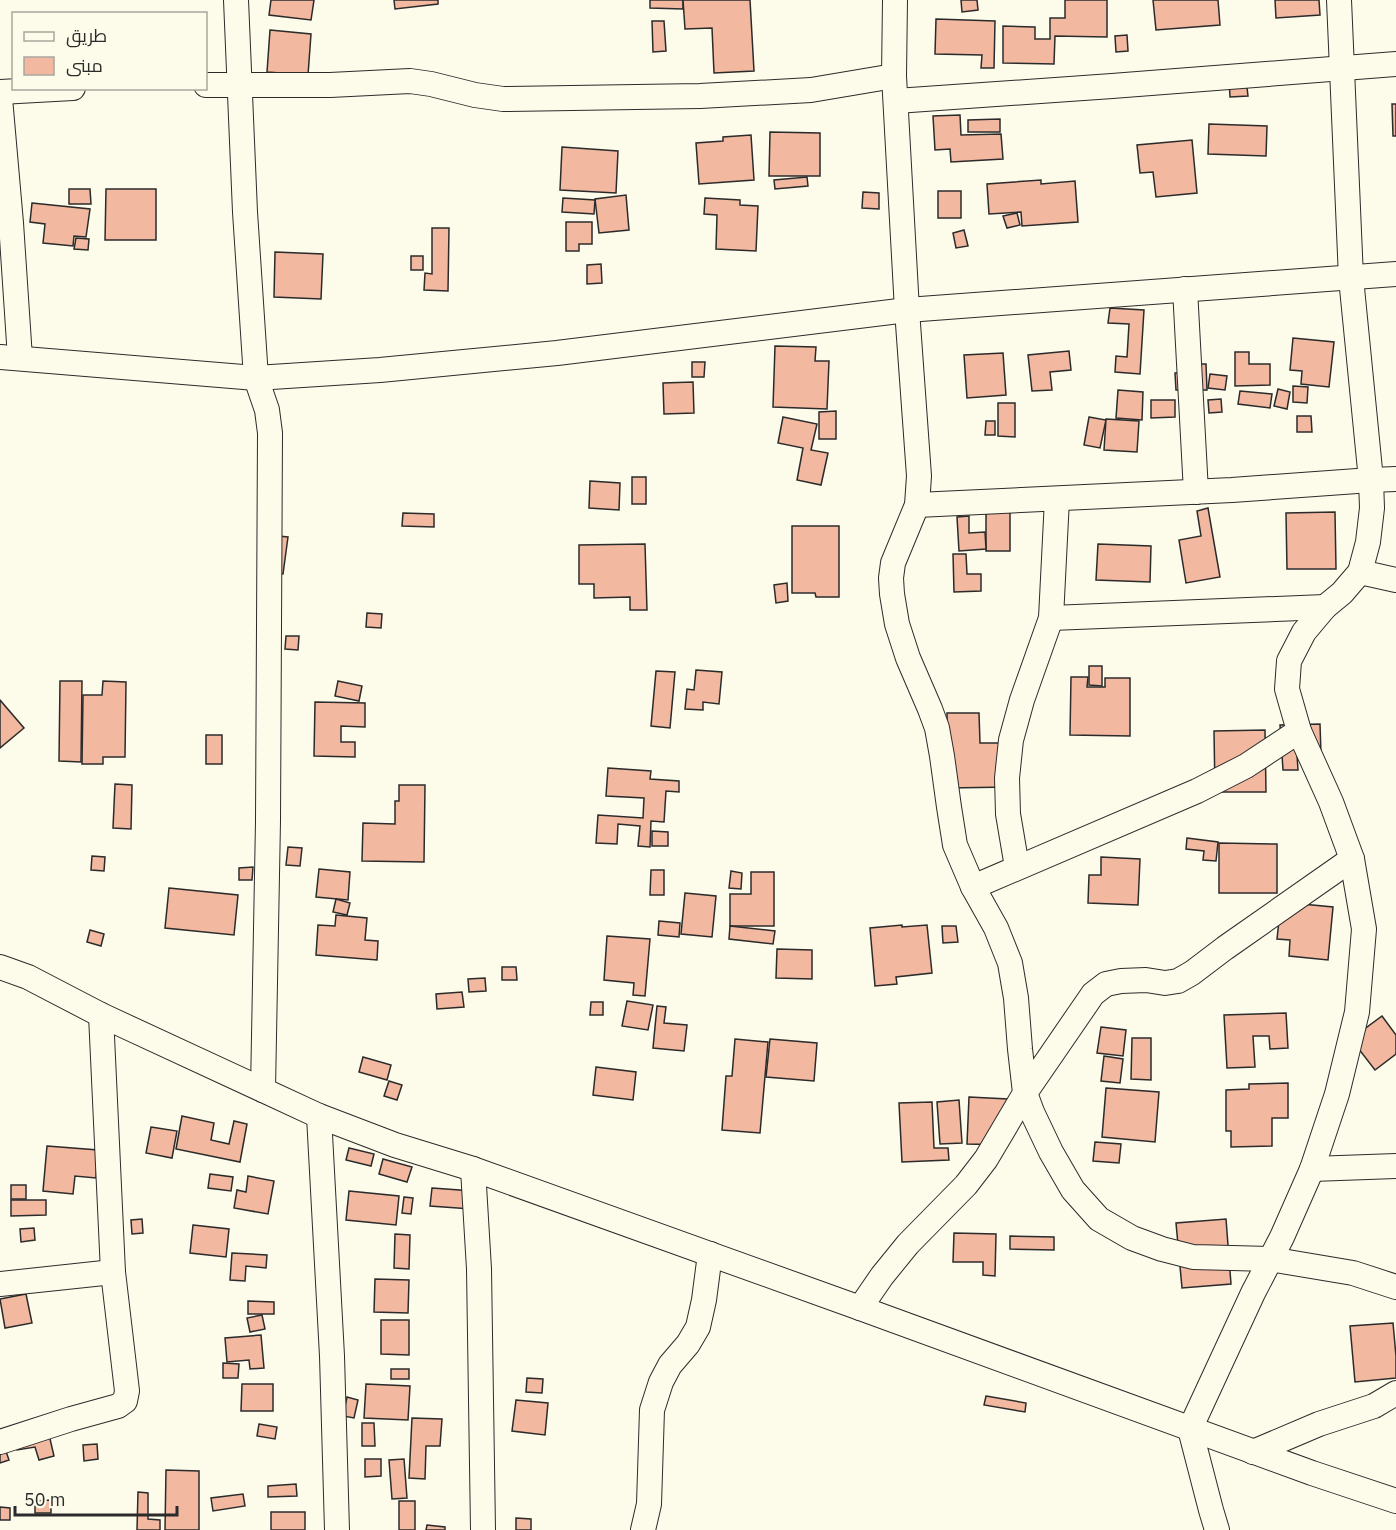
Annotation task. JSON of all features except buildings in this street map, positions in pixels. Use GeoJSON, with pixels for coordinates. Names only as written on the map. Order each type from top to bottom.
{"type":"FeatureCollection","features":[{"type":"Feature","properties":{"kind":"street"},"geometry":{"type":"LineString","coordinates":[[236,0],[245,212],[256,378],[267,410],[271,469],[263,1090]]}},
{"type":"Feature","properties":{"kind":"street"},"geometry":{"type":"LineString","coordinates":[[895,0],[894,76],[919,476],[917,505],[893,563],[892,594],[897,624],[908,658],[937,728],[955,845],[973,887],[996,928],[1010,963],[1017,998],[1025,1093],[1032,1112],[1073,1190],[1100,1219],[1132,1238],[1162,1250],[1193,1257],[1270,1259],[1353,1273],[1396,1287]]}},
{"type":"Feature","properties":{"kind":"street"},"geometry":{"type":"LineString","coordinates":[[1217,1530],[1190,1429],[1312,1168],[1337,1094],[1357,1012],[1364,929],[1352,859],[1331,802],[1299,731],[1287,689],[1289,661],[1304,633],[1325,607],[1360,572],[1368,542],[1372,508],[1351,278],[1340,0]]}},
{"type":"Feature","properties":{"kind":"street"},"geometry":{"type":"LineString","coordinates":[[896,100],[1396,64]]}},
{"type":"Feature","properties":{"kind":"street"},"geometry":{"type":"LineString","coordinates":[[207,85],[330,85],[410,81],[502,99],[700,96],[800,90],[894,76]]}},
{"type":"Feature","properties":{"kind":"street"},"geometry":{"type":"LineString","coordinates":[[0,92],[36,90]]}},
{"type":"Feature","properties":{"kind":"street"},"geometry":{"type":"LineString","coordinates":[[0,98],[11,223],[10,358],[256,378],[380,370],[556,353],[907,310],[1396,274]]}},
{"type":"Feature","properties":{"kind":"street"},"geometry":{"type":"LineString","coordinates":[[1185,290],[1196,492]]}},
{"type":"Feature","properties":{"kind":"street"},"geometry":{"type":"LineString","coordinates":[[917,505],[1196,492],[1396,479]]}},
{"type":"Feature","properties":{"kind":"street"},"geometry":{"type":"LineString","coordinates":[[1017,867],[1008,814],[1007,778],[1011,740],[1022,700],[1051,618],[1057,499]]}},
{"type":"Feature","properties":{"kind":"street"},"geometry":{"type":"LineString","coordinates":[[1360,572],[1396,580]]}},
{"type":"Feature","properties":{"kind":"street"},"geometry":{"type":"LineString","coordinates":[[1051,618],[1325,607]]}},
{"type":"Feature","properties":{"kind":"street"},"geometry":{"type":"LineString","coordinates":[[973,887],[1197,791],[1246,766],[1299,731]]}},
{"type":"Feature","properties":{"kind":"street"},"geometry":{"type":"LineString","coordinates":[[860,1308],[908,1244],[966,1185],[986,1159],[1025,1093],[1093,994],[1106,984],[1121,981],[1146,980],[1165,983],[1178,981],[1352,859]]}},
{"type":"Feature","properties":{"kind":"street"},"geometry":{"type":"LineString","coordinates":[[0,967],[28,977],[101,1015],[319,1116],[395,1145],[473,1169],[711,1254],[1253,1452],[1396,1501]]}},
{"type":"Feature","properties":{"kind":"street"},"geometry":{"type":"LineString","coordinates":[[0,1442],[118,1406],[125,1401],[127,1391],[113,1272],[101,1015]]}},
{"type":"Feature","properties":{"kind":"street"},"geometry":{"type":"LineString","coordinates":[[319,1116],[332,1356],[337,1530]]}},
{"type":"Feature","properties":{"kind":"street"},"geometry":{"type":"LineString","coordinates":[[1312,1168],[1396,1166]]}},
{"type":"Feature","properties":{"kind":"street"},"geometry":{"type":"LineString","coordinates":[[473,1169],[479,1269],[483,1530]]}},
{"type":"Feature","properties":{"kind":"street"},"geometry":{"type":"LineString","coordinates":[[643,1530],[650,1504],[652,1410],[661,1382],[670,1365],[699,1327],[711,1254]]}},
{"type":"Feature","properties":{"kind":"street"},"geometry":{"type":"LineString","coordinates":[[0,1284],[113,1272]]}},
{"type":"Feature","properties":{"kind":"street"},"geometry":{"type":"LineString","coordinates":[[1253,1452],[1319,1424],[1374,1406],[1396,1393]]}}]}
